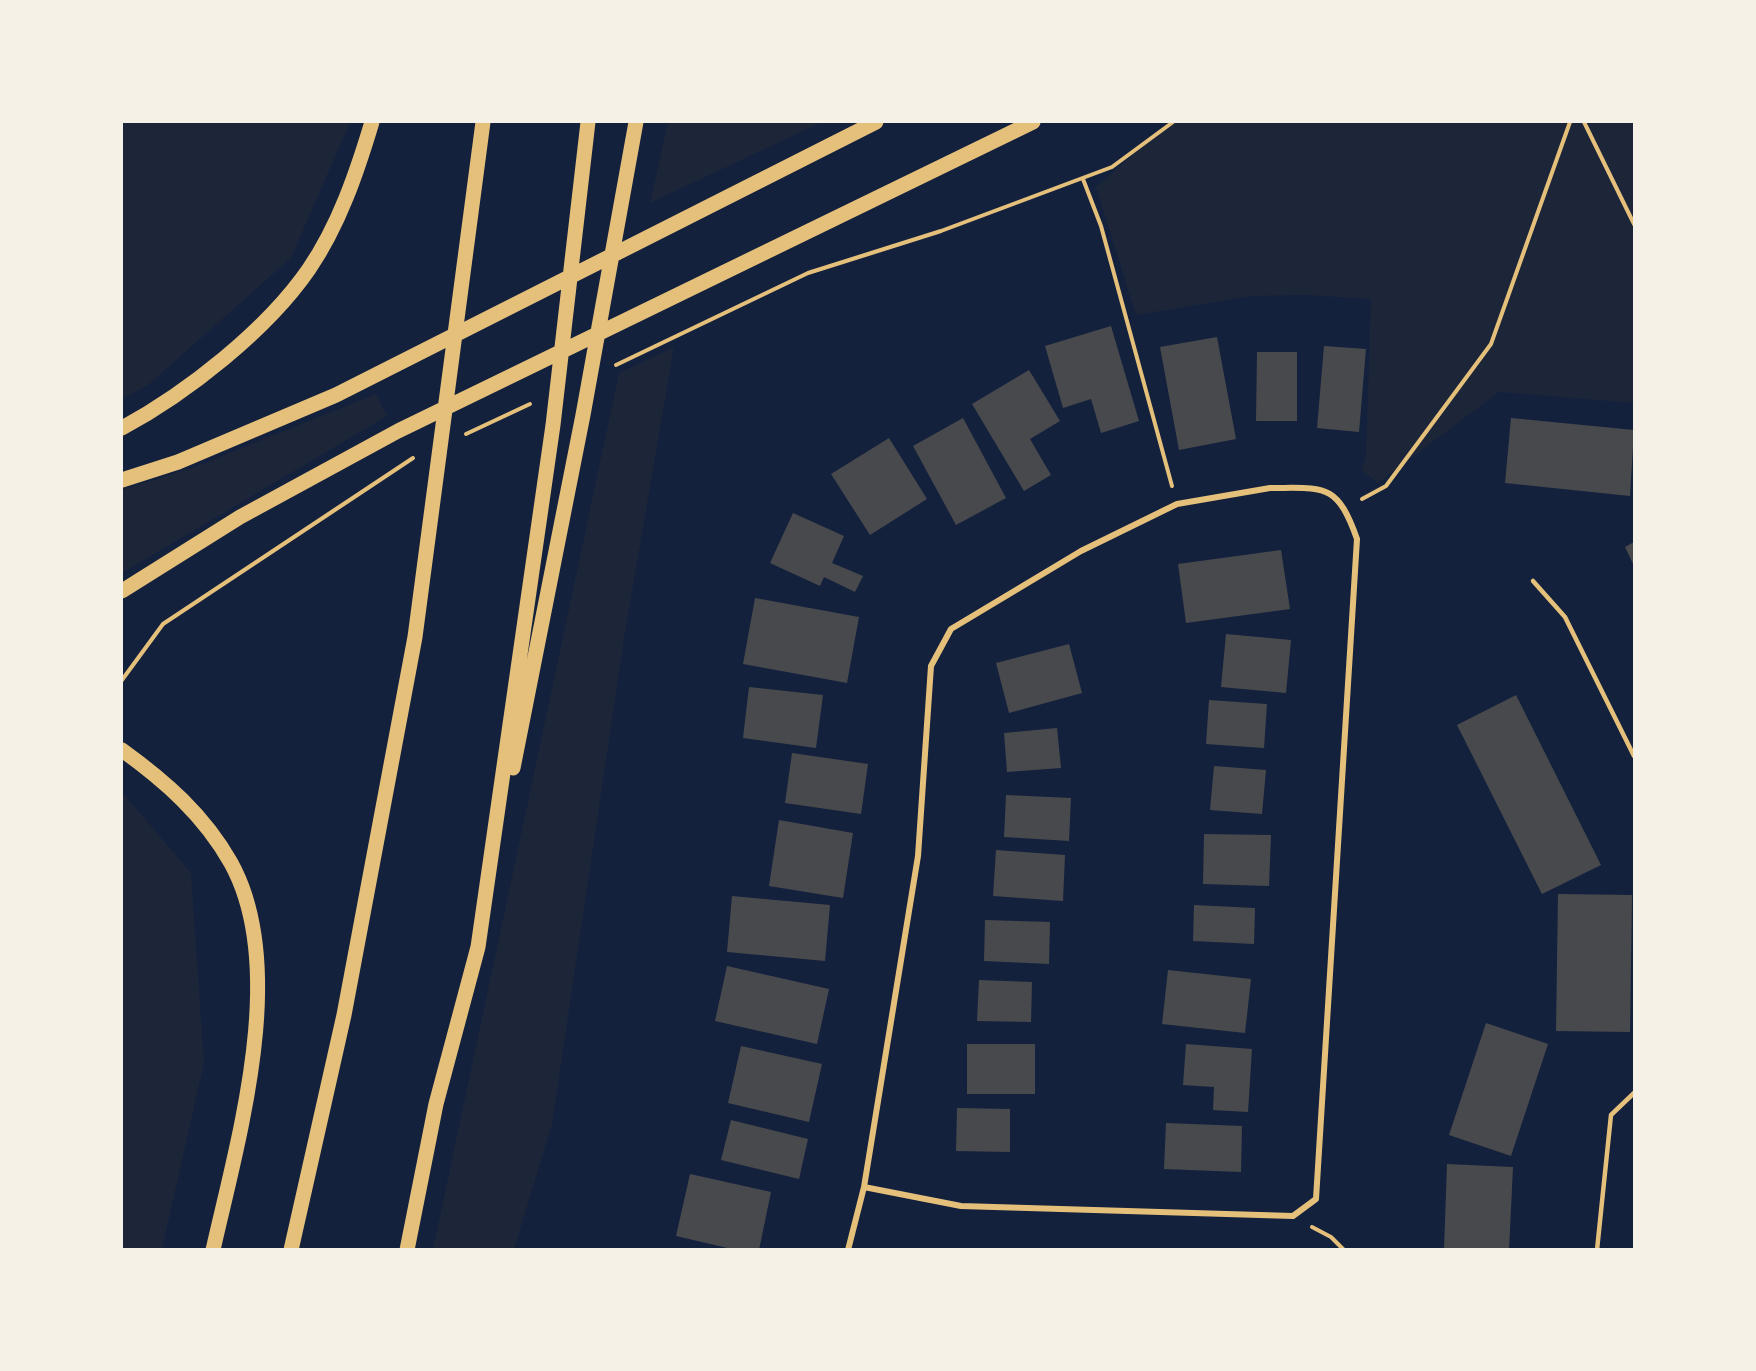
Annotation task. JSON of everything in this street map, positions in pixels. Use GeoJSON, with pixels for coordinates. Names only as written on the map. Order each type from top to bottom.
{"type":"FeatureCollection","features":[{"type":"Feature","properties":{"kind":"main road"},"geometry":{"type":"LineString","coordinates":[[122,429],[206,371],[282,305],[310,267],[335,220],[356,174],[372,122]]}},
{"type":"Feature","properties":{"kind":"main road"},"geometry":{"type":"LineString","coordinates":[[291,1250],[344,1014],[416,637],[483,122]]}},
{"type":"Feature","properties":{"kind":"main road"},"geometry":{"type":"LineString","coordinates":[[478,947],[553,425],[588,122]]}},
{"type":"Feature","properties":{"kind":"main road"},"geometry":{"type":"LineString","coordinates":[[407,1250],[436,1104],[478,947],[583,415],[626,189],[636,122]]}},
{"type":"Feature","properties":{"kind":"main road"},"geometry":{"type":"LineString","coordinates":[[122,480],[178,462],[336,395],[876,122]]}},
{"type":"Feature","properties":{"kind":"main road"},"geometry":{"type":"LineString","coordinates":[[122,591],[240,517],[398,431],[1033,122]]}},
{"type":"Feature","properties":{"kind":"main road"},"geometry":{"type":"LineString","coordinates":[[122,750],[168,784],[203,821],[232,864],[251,918],[258,960],[256,1033],[241,1122],[213,1250]]}},
{"type":"Feature","properties":{"kind":"street"},"geometry":{"type":"LineString","coordinates":[[848,1250],[864,1187],[918,856],[931,666],[951,629],[1081,551],[1177,504],[1270,488],[1322,488],[1346,508],[1357,539],[1316,1199],[1293,1216],[961,1206],[864,1187]]}},
{"type":"Feature","properties":{"kind":"lane"},"geometry":{"type":"LineString","coordinates":[[1533,581],[1565,617],[1635,756]]}},
{"type":"Feature","properties":{"kind":"lane"},"geometry":{"type":"LineString","coordinates":[[1597,1250],[1611,1115],[1635,1093]]}},
{"type":"Feature","properties":{"kind":"path"},"geometry":{"type":"LineString","coordinates":[[613,367],[808,273],[941,231],[1112,167],[1173,122]]}},
{"type":"Feature","properties":{"kind":"path"},"geometry":{"type":"LineString","coordinates":[[1346,508],[1386,486],[1491,345],[1570,122]]}},
{"type":"Feature","properties":{"kind":"path"},"geometry":{"type":"LineString","coordinates":[[1584,122],[1635,224]]}},
{"type":"Feature","properties":{"kind":"path"},"geometry":{"type":"LineString","coordinates":[[1083,179],[1101,226],[1177,504]]}},
{"type":"Feature","properties":{"kind":"path"},"geometry":{"type":"LineString","coordinates":[[456,438],[539,400]]}},
{"type":"Feature","properties":{"kind":"path"},"geometry":{"type":"LineString","coordinates":[[122,680],[163,624],[414,457]]}},
{"type":"Feature","properties":{"kind":"path"},"geometry":{"type":"LineString","coordinates":[[1293,1216],[1331,1237],[1344,1250]]}},
{"type":"Feature","properties":{"kind":"shaded area"},"geometry":{"type":"Polygon","coordinates":[[[122,122],[350,122],[291,258],[148,385],[122,399],[122,122]]]}},
{"type":"Feature","properties":{"kind":"shaded area"},"geometry":{"type":"Polygon","coordinates":[[[668,122],[822,122],[650,203],[668,122]]]}},
{"type":"Feature","properties":{"kind":"shaded area"},"geometry":{"type":"Polygon","coordinates":[[[1170,122],[1634,122],[1634,403],[1499,392],[1378,483],[1361,470],[1366,458],[1371,299],[1306,295],[1251,296],[1136,315],[1096,187],[1170,122]]]}},
{"type":"Feature","properties":{"kind":"shaded area"},"geometry":{"type":"Polygon","coordinates":[[[674,347],[625,632],[552,1124],[514,1249],[433,1249],[619,373],[674,347]]]}},
{"type":"Feature","properties":{"kind":"shaded area"},"geometry":{"type":"Polygon","coordinates":[[[376,394],[387,416],[122,573],[122,490],[195,467],[376,394]]]}},
{"type":"Feature","properties":{"kind":"shaded area"},"geometry":{"type":"Polygon","coordinates":[[[122,792],[191,873],[204,1063],[162,1249],[122,1249],[122,792]]]}},
{"type":"Feature","properties":{"kind":"building"},"geometry":{"type":"Polygon","coordinates":[[[1111,326],[1139,421],[1101,433],[1091,399],[1063,408],[1045,346],[1111,326]]]}},
{"type":"Feature","properties":{"kind":"building"},"geometry":{"type":"Polygon","coordinates":[[[1217,337],[1236,439],[1179,450],[1160,347],[1217,337]]]}},
{"type":"Feature","properties":{"kind":"building"},"geometry":{"type":"Polygon","coordinates":[[[1324,346],[1366,349],[1359,432],[1317,428],[1324,346]]]}},
{"type":"Feature","properties":{"kind":"building"},"geometry":{"type":"Polygon","coordinates":[[[1257,352],[1297,352],[1297,421],[1256,421],[1257,352]]]}},
{"type":"Feature","properties":{"kind":"building"},"geometry":{"type":"Polygon","coordinates":[[[1029,370],[1060,421],[1030,439],[1051,475],[1024,491],[972,404],[1029,370]]]}},
{"type":"Feature","properties":{"kind":"building"},"geometry":{"type":"Polygon","coordinates":[[[963,418],[1006,498],[956,525],[913,446],[963,418]]]}},
{"type":"Feature","properties":{"kind":"building"},"geometry":{"type":"Polygon","coordinates":[[[1511,418],[1634,430],[1630,496],[1505,483],[1511,418]]]}},
{"type":"Feature","properties":{"kind":"building"},"geometry":{"type":"Polygon","coordinates":[[[889,438],[927,499],[870,535],[831,474],[889,438]]]}},
{"type":"Feature","properties":{"kind":"building"},"geometry":{"type":"Polygon","coordinates":[[[793,513],[844,536],[832,563],[863,576],[855,592],[824,577],[820,586],[770,563],[793,513]]]}},
{"type":"Feature","properties":{"kind":"building"},"geometry":{"type":"Polygon","coordinates":[[[1634,542],[1634,566],[1625,547],[1634,542]]]}},
{"type":"Feature","properties":{"kind":"building"},"geometry":{"type":"Polygon","coordinates":[[[1281,550],[1290,609],[1186,623],[1178,564],[1281,550]]]}},
{"type":"Feature","properties":{"kind":"building"},"geometry":{"type":"Polygon","coordinates":[[[755,598],[859,617],[847,683],[743,664],[755,598]]]}},
{"type":"Feature","properties":{"kind":"building"},"geometry":{"type":"Polygon","coordinates":[[[1226,634],[1291,640],[1286,693],[1221,687],[1226,634]]]}},
{"type":"Feature","properties":{"kind":"building"},"geometry":{"type":"Polygon","coordinates":[[[1069,644],[1082,693],[1009,713],[996,663],[1069,644]]]}},
{"type":"Feature","properties":{"kind":"building"},"geometry":{"type":"Polygon","coordinates":[[[749,687],[823,695],[816,748],[743,738],[749,687]]]}},
{"type":"Feature","properties":{"kind":"building"},"geometry":{"type":"Polygon","coordinates":[[[1516,695],[1601,865],[1542,894],[1457,725],[1516,695]]]}},
{"type":"Feature","properties":{"kind":"building"},"geometry":{"type":"Polygon","coordinates":[[[1209,700],[1267,704],[1264,748],[1206,744],[1209,700]]]}},
{"type":"Feature","properties":{"kind":"building"},"geometry":{"type":"Polygon","coordinates":[[[1057,728],[1061,768],[1007,772],[1004,733],[1057,728]]]}},
{"type":"Feature","properties":{"kind":"building"},"geometry":{"type":"Polygon","coordinates":[[[792,753],[868,764],[861,814],[785,803],[792,753]]]}},
{"type":"Feature","properties":{"kind":"building"},"geometry":{"type":"Polygon","coordinates":[[[1214,766],[1266,770],[1262,814],[1210,810],[1214,766]]]}},
{"type":"Feature","properties":{"kind":"building"},"geometry":{"type":"Polygon","coordinates":[[[1006,795],[1071,798],[1069,841],[1004,837],[1006,795]]]}},
{"type":"Feature","properties":{"kind":"building"},"geometry":{"type":"Polygon","coordinates":[[[779,820],[853,833],[843,898],[769,886],[779,820]]]}},
{"type":"Feature","properties":{"kind":"building"},"geometry":{"type":"Polygon","coordinates":[[[1204,834],[1271,835],[1269,886],[1203,884],[1204,834]]]}},
{"type":"Feature","properties":{"kind":"building"},"geometry":{"type":"Polygon","coordinates":[[[996,850],[1065,855],[1063,901],[993,896],[996,850]]]}},
{"type":"Feature","properties":{"kind":"building"},"geometry":{"type":"Polygon","coordinates":[[[1558,894],[1632,895],[1630,1032],[1556,1031],[1558,894]]]}},
{"type":"Feature","properties":{"kind":"building"},"geometry":{"type":"Polygon","coordinates":[[[732,896],[830,905],[825,961],[727,952],[732,896]]]}},
{"type":"Feature","properties":{"kind":"building"},"geometry":{"type":"Polygon","coordinates":[[[1194,905],[1255,908],[1254,944],[1193,941],[1194,905]]]}},
{"type":"Feature","properties":{"kind":"building"},"geometry":{"type":"Polygon","coordinates":[[[985,920],[1050,922],[1049,964],[984,961],[985,920]]]}},
{"type":"Feature","properties":{"kind":"building"},"geometry":{"type":"Polygon","coordinates":[[[727,966],[829,989],[817,1044],[715,1021],[727,966]]]}},
{"type":"Feature","properties":{"kind":"building"},"geometry":{"type":"Polygon","coordinates":[[[1168,970],[1251,979],[1245,1033],[1162,1024],[1168,970]]]}},
{"type":"Feature","properties":{"kind":"building"},"geometry":{"type":"Polygon","coordinates":[[[979,980],[1032,982],[1031,1022],[977,1021],[979,980]]]}},
{"type":"Feature","properties":{"kind":"building"},"geometry":{"type":"Polygon","coordinates":[[[1486,1023],[1548,1044],[1511,1156],[1449,1135],[1486,1023]]]}},
{"type":"Feature","properties":{"kind":"building"},"geometry":{"type":"Polygon","coordinates":[[[967,1044],[1035,1044],[1035,1094],[967,1094],[967,1044]]]}},
{"type":"Feature","properties":{"kind":"building"},"geometry":{"type":"Polygon","coordinates":[[[1186,1044],[1252,1049],[1248,1112],[1213,1110],[1214,1087],[1183,1085],[1186,1044]]]}},
{"type":"Feature","properties":{"kind":"building"},"geometry":{"type":"Polygon","coordinates":[[[741,1046],[822,1064],[809,1122],[728,1103],[741,1046]]]}},
{"type":"Feature","properties":{"kind":"building"},"geometry":{"type":"Polygon","coordinates":[[[957,1108],[1010,1109],[1010,1152],[956,1151],[957,1108]]]}},
{"type":"Feature","properties":{"kind":"building"},"geometry":{"type":"Polygon","coordinates":[[[731,1120],[808,1139],[799,1179],[721,1160],[731,1120]]]}},
{"type":"Feature","properties":{"kind":"building"},"geometry":{"type":"Polygon","coordinates":[[[1166,1123],[1242,1126],[1241,1172],[1164,1169],[1166,1123]]]}},
{"type":"Feature","properties":{"kind":"building"},"geometry":{"type":"Polygon","coordinates":[[[1447,1164],[1513,1167],[1509,1250],[1444,1250],[1447,1164]]]}},
{"type":"Feature","properties":{"kind":"building"},"geometry":{"type":"Polygon","coordinates":[[[690,1174],[771,1192],[759,1250],[736,1250],[676,1236],[690,1174]]]}}]}
